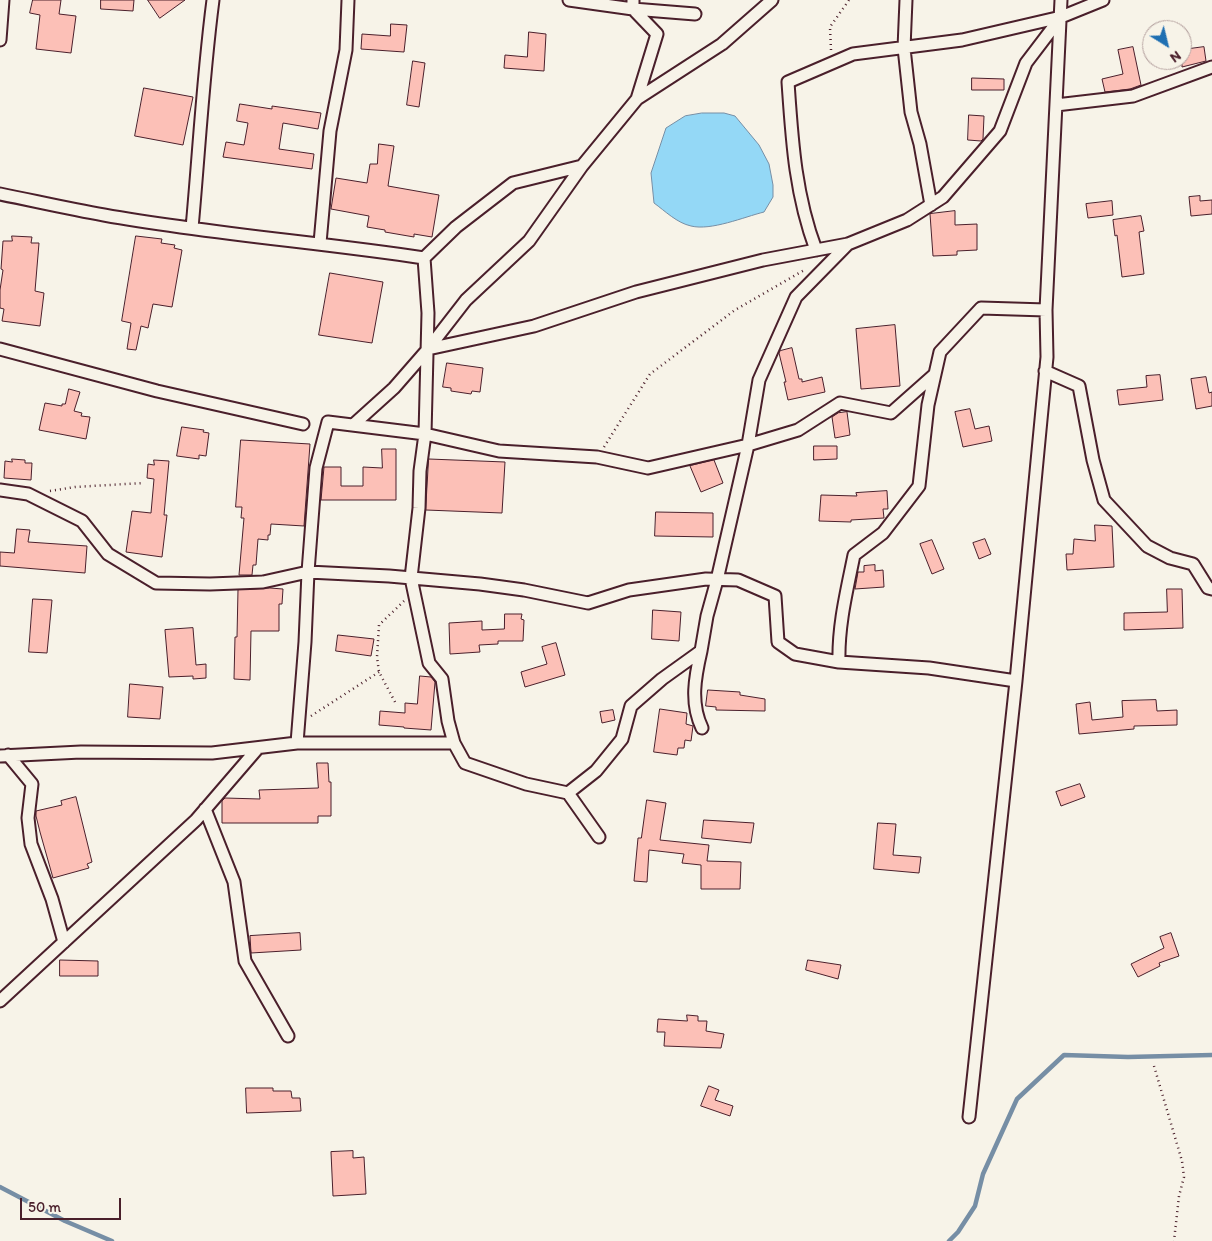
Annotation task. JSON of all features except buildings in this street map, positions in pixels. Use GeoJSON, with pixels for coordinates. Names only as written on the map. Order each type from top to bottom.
{"type":"FeatureCollection","features":[{"type":"Feature","properties":{"kind":"street"},"geometry":{"type":"LineString","coordinates":[[0,40],[3,0]]}},
{"type":"Feature","properties":{"kind":"street"},"geometry":{"type":"LineString","coordinates":[[192,228],[206,54],[213,0]]}},
{"type":"Feature","properties":{"kind":"street"},"geometry":{"type":"LineString","coordinates":[[320,243],[330,131],[346,50],[348,0]]}},
{"type":"Feature","properties":{"kind":"street"},"geometry":{"type":"LineString","coordinates":[[569,0],[633,5],[695,14]]}},
{"type":"Feature","properties":{"kind":"street"},"geometry":{"type":"LineString","coordinates":[[353,425],[394,388],[428,349],[466,300],[529,241],[582,166],[637,99],[722,44],[772,0]]}},
{"type":"Feature","properties":{"kind":"street"},"geometry":{"type":"LineString","coordinates":[[906,0],[904,48],[912,112],[920,144],[930,205]]}},
{"type":"Feature","properties":{"kind":"street"},"geometry":{"type":"LineString","coordinates":[[969,1117],[1016,681],[1047,357],[1046,310],[1061,0]]}},
{"type":"Feature","properties":{"kind":"street"},"geometry":{"type":"LineString","coordinates":[[816,250],[808,228],[794,165],[788,82],[853,54],[962,40],[1061,17],[1103,0]]}},
{"type":"Feature","properties":{"kind":"street"},"geometry":{"type":"LineString","coordinates":[[633,5],[657,34],[637,99]]}},
{"type":"Feature","properties":{"kind":"street"},"geometry":{"type":"LineString","coordinates":[[428,349],[534,326],[636,292],[763,260],[848,244],[907,220],[944,197],[1000,131],[1026,63],[1061,17]]}},
{"type":"Feature","properties":{"kind":"street"},"geometry":{"type":"LineString","coordinates":[[1056,105],[1133,96],[1212,67]]}},
{"type":"Feature","properties":{"kind":"street"},"geometry":{"type":"LineString","coordinates":[[424,258],[456,227],[513,183],[582,166]]}},
{"type":"Feature","properties":{"kind":"street"},"geometry":{"type":"LineString","coordinates":[[0,194],[105,215],[424,258]]}},
{"type":"Feature","properties":{"kind":"street"},"geometry":{"type":"LineString","coordinates":[[702,728],[698,720],[695,702],[695,679],[707,616],[748,445],[759,380],[796,297],[848,244]]}},
{"type":"Feature","properties":{"kind":"street"},"geometry":{"type":"LineString","coordinates":[[424,258],[428,313],[425,434],[411,578],[429,663],[442,679],[448,721],[454,743],[465,763],[526,784],[568,793],[599,837]]}},
{"type":"Feature","properties":{"kind":"street"},"geometry":{"type":"LineString","coordinates":[[839,662],[838,641],[840,624],[854,555],[883,533],[919,486],[928,405],[940,352],[981,308],[1046,310]]}},
{"type":"Feature","properties":{"kind":"street"},"geometry":{"type":"LineString","coordinates":[[0,350],[157,390],[303,424]]}},
{"type":"Feature","properties":{"kind":"street"},"geometry":{"type":"LineString","coordinates":[[1045,371],[1079,386],[1093,460],[1104,500],[1147,546],[1170,558],[1193,564],[1208,588],[1212,589]]}},
{"type":"Feature","properties":{"kind":"street"},"geometry":{"type":"LineString","coordinates":[[297,743],[316,468],[328,422],[425,434],[499,451],[597,457],[648,468],[748,445],[798,430],[840,403],[892,413],[935,374]]}},
{"type":"Feature","properties":{"kind":"street"},"geometry":{"type":"LineString","coordinates":[[0,490],[28,494],[82,521],[108,554],[156,583],[210,584],[263,582],[308,572],[411,578],[515,589],[588,603],[629,590],[706,580],[738,580],[775,596],[778,642],[795,654],[839,662],[930,668],[1016,681]]}},
{"type":"Feature","properties":{"kind":"street"},"geometry":{"type":"LineString","coordinates":[[568,793],[596,771],[622,739],[631,706],[662,679],[701,651]]}},
{"type":"Feature","properties":{"kind":"street"},"geometry":{"type":"LineString","coordinates":[[4,755],[81,752],[212,753],[297,743],[454,743]]}},
{"type":"Feature","properties":{"kind":"street"},"geometry":{"type":"LineString","coordinates":[[0,1001],[189,826],[258,748]]}},
{"type":"Feature","properties":{"kind":"street"},"geometry":{"type":"LineString","coordinates":[[4,755],[32,784],[28,818],[31,844],[52,899],[64,942]]}},
{"type":"Feature","properties":{"kind":"street"},"geometry":{"type":"LineString","coordinates":[[205,809],[234,882],[245,961],[288,1036]]}},
{"type":"Feature","properties":{"kind":"path"},"geometry":{"type":"LineString","coordinates":[[828,65],[831,55],[830,27],[849,0]]}},
{"type":"Feature","properties":{"kind":"path"},"geometry":{"type":"LineString","coordinates":[[597,457],[650,374],[736,310],[808,268]]}},
{"type":"Feature","properties":{"kind":"path"},"geometry":{"type":"LineString","coordinates":[[28,494],[75,487],[143,483]]}},
{"type":"Feature","properties":{"kind":"path"},"geometry":{"type":"LineString","coordinates":[[395,702],[379,672],[377,657],[380,625],[414,592]]}},
{"type":"Feature","properties":{"kind":"path"},"geometry":{"type":"LineString","coordinates":[[299,723],[379,672]]}},
{"type":"Feature","properties":{"kind":"path"},"geometry":{"type":"LineString","coordinates":[[1154,1066],[1182,1161],[1184,1177],[1179,1196],[1174,1241]]}},
{"type":"Feature","properties":{"kind":"water"},"geometry":{"type":"Polygon","coordinates":[[[702,113],[724,113],[735,116],[759,145],[769,164],[773,185],[773,197],[764,212],[728,223],[699,227],[681,222],[654,203],[651,173],[666,128],[685,116],[702,113]]]}},
{"type":"Feature","properties":{"kind":"waterway"},"geometry":{"type":"LineString","coordinates":[[949,1241],[958,1232],[975,1206],[983,1174],[1017,1099],[1064,1055],[1128,1057],[1212,1055]]}},
{"type":"Feature","properties":{"kind":"waterway"},"geometry":{"type":"LineString","coordinates":[[0,1187],[65,1221],[112,1241]]}}]}
